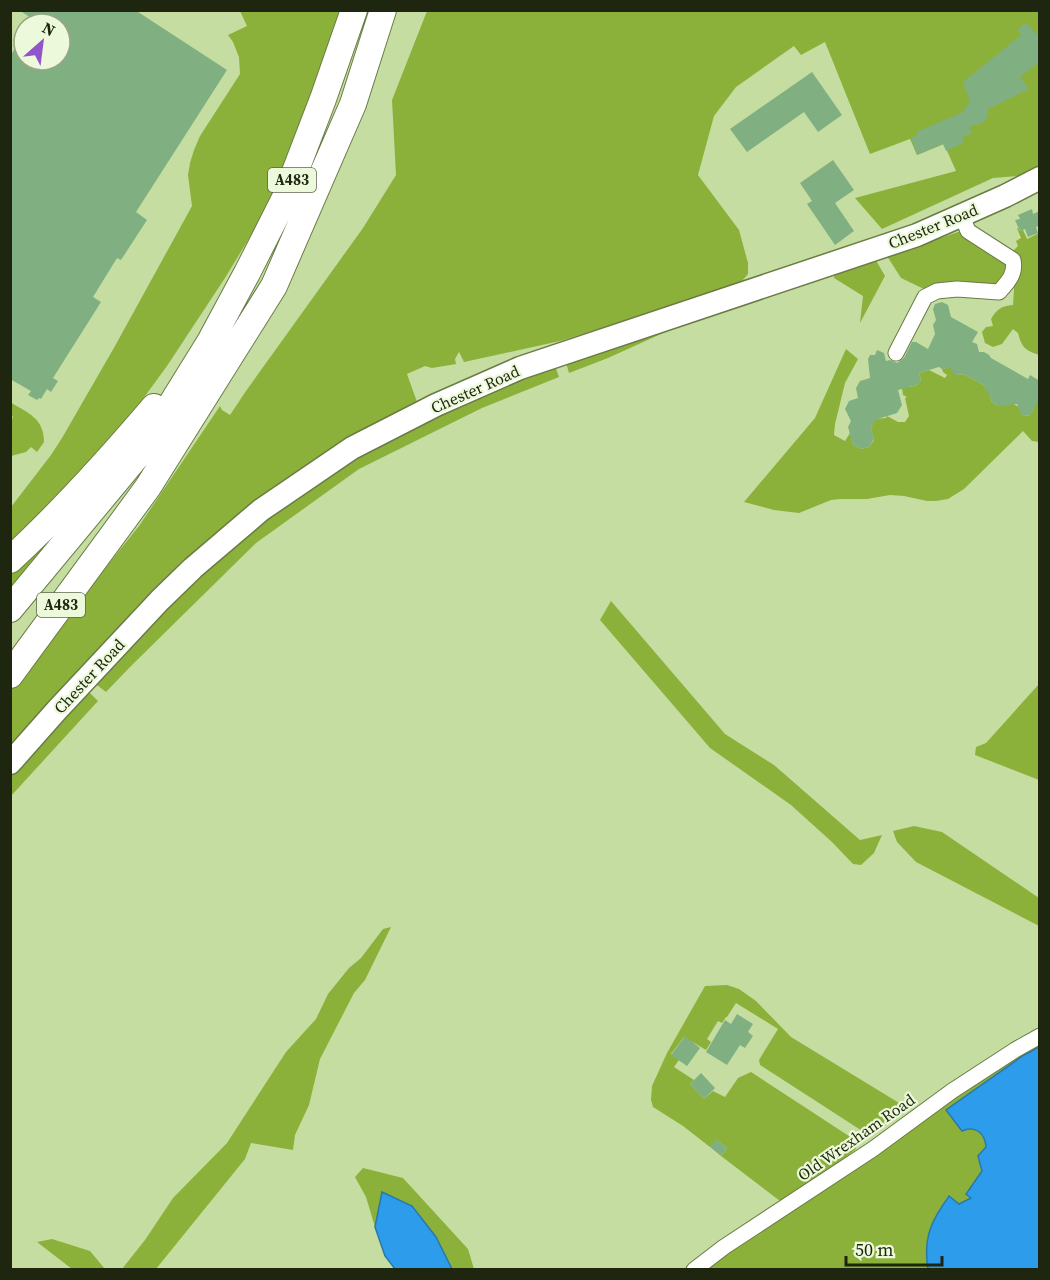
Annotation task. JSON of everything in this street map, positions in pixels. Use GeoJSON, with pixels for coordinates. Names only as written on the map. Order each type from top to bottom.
{"type":"FeatureCollection","features":[{"type":"Feature","properties":{"kind":"highway","name":"A483"},"geometry":{"type":"LineString","coordinates":[[10,609],[146,445],[211,340],[248,273],[285,198],[354,10]]}},
{"type":"Feature","properties":{"kind":"highway","name":"A483"},"geometry":{"type":"LineString","coordinates":[[10,675],[148,487],[274,286],[353,104],[382,10]]}},
{"type":"Feature","properties":{"kind":"highway","name":"A483"},"geometry":{"type":"LineString","coordinates":[[10,560],[37,535],[124,442],[211,340]]}},
{"type":"Feature","properties":{"kind":"highway","name":"A483"},"geometry":{"type":"LineString","coordinates":[[10,648],[111,536]]}},
{"type":"Feature","properties":{"kind":"main road","name":"Chester Road"},"geometry":{"type":"LineString","coordinates":[[10,763],[112,651],[193,568],[261,510],[351,448],[436,405],[520,368],[916,235],[962,216],[1040,178]]}},
{"type":"Feature","properties":{"kind":"street"},"geometry":{"type":"LineString","coordinates":[[896,352],[925,297],[936,291],[957,289],[999,292],[1012,275],[1014,268],[1012,260],[968,231],[962,216]]}},
{"type":"Feature","properties":{"kind":"street","name":"Old Wrexham Road"},"geometry":{"type":"LineString","coordinates":[[694,1269],[873,1149],[952,1091],[1040,1036]]}},
{"type":"Feature","properties":{"kind":"green space"},"geometry":{"type":"Polygon","coordinates":[[[240,11],[340,11],[309,109],[265,212],[167,366],[115,437],[11,549],[11,507],[62,438],[192,206],[188,175],[194,150],[200,136],[240,74],[239,57],[228,35],[247,26],[240,11]]]}},
{"type":"Feature","properties":{"kind":"green space"},"geometry":{"type":"Polygon","coordinates":[[[427,11],[1039,11],[1039,171],[1032,175],[993,178],[882,229],[855,198],[956,171],[944,144],[917,155],[910,139],[870,154],[825,42],[801,55],[794,46],[736,87],[714,116],[698,175],[739,230],[748,263],[748,274],[742,281],[560,341],[464,362],[459,352],[455,359],[456,364],[432,368],[425,366],[407,374],[417,402],[99,649],[11,744],[11,685],[139,526],[220,406],[230,415],[363,228],[396,175],[392,100],[427,11]]]}},
{"type":"Feature","properties":{"kind":"green space"},"geometry":{"type":"Polygon","coordinates":[[[1017,228],[1020,231],[1023,230],[1027,239],[1039,233],[1039,355],[1025,348],[1018,333],[1013,329],[1002,344],[993,347],[985,343],[982,332],[986,327],[993,326],[991,319],[997,310],[1013,305],[1014,290],[1010,254],[1018,246],[1016,241],[1021,238],[1017,228]]]}},
{"type":"Feature","properties":{"kind":"green space"},"geometry":{"type":"Polygon","coordinates":[[[961,231],[1007,263],[1008,270],[994,288],[924,289],[901,278],[887,256],[961,231]]]}},
{"type":"Feature","properties":{"kind":"green space"},"geometry":{"type":"Polygon","coordinates":[[[874,257],[885,276],[860,323],[863,296],[834,278],[835,270],[874,257]]]}},
{"type":"Feature","properties":{"kind":"green space"},"geometry":{"type":"Polygon","coordinates":[[[683,324],[608,358],[569,373],[565,359],[683,324]]]}},
{"type":"Feature","properties":{"kind":"green space"},"geometry":{"type":"Polygon","coordinates":[[[846,349],[858,359],[845,383],[834,435],[845,441],[850,433],[853,445],[861,449],[869,447],[874,440],[871,428],[875,419],[887,416],[898,422],[905,422],[909,416],[905,398],[907,397],[903,395],[901,380],[910,387],[917,385],[921,380],[919,373],[929,370],[945,378],[947,375],[942,369],[951,367],[957,375],[963,374],[986,386],[991,394],[992,402],[998,406],[1008,401],[1021,408],[1021,414],[1025,416],[1030,415],[1039,398],[1039,442],[1032,441],[1023,431],[964,489],[948,499],[927,501],[890,495],[867,499],[840,499],[831,500],[799,513],[774,510],[744,502],[815,418],[846,349]]]}},
{"type":"Feature","properties":{"kind":"green space"},"geometry":{"type":"Polygon","coordinates":[[[554,363],[559,377],[482,408],[359,469],[256,543],[106,692],[93,682],[128,643],[252,527],[395,433],[554,363]]]}},
{"type":"Feature","properties":{"kind":"green space"},"geometry":{"type":"Polygon","coordinates":[[[10,402],[34,417],[41,427],[44,442],[37,452],[31,447],[26,452],[11,456],[13,417],[10,402]]]}},
{"type":"Feature","properties":{"kind":"green space"},"geometry":{"type":"Polygon","coordinates":[[[66,514],[76,521],[11,602],[11,571],[66,514]]]}},
{"type":"Feature","properties":{"kind":"green space"},"geometry":{"type":"Polygon","coordinates":[[[611,601],[725,734],[774,765],[860,840],[882,835],[874,853],[861,865],[853,864],[791,805],[710,748],[600,620],[611,601]]]}},
{"type":"Feature","properties":{"kind":"green space"},"geometry":{"type":"Polygon","coordinates":[[[1039,684],[1039,780],[975,755],[976,747],[986,743],[1039,684]]]}},
{"type":"Feature","properties":{"kind":"green space"},"geometry":{"type":"Polygon","coordinates":[[[85,688],[98,701],[11,796],[11,768],[85,688]]]}},
{"type":"Feature","properties":{"kind":"green space"},"geometry":{"type":"Polygon","coordinates":[[[914,826],[942,832],[1039,898],[1039,926],[916,862],[897,842],[893,831],[914,826]]]}},
{"type":"Feature","properties":{"kind":"green space"},"geometry":{"type":"Polygon","coordinates":[[[391,927],[365,980],[354,993],[320,1059],[309,1105],[295,1135],[293,1150],[251,1143],[245,1159],[156,1269],[122,1269],[173,1198],[227,1143],[286,1052],[316,1019],[328,994],[349,968],[361,958],[383,929],[391,927]]]}},
{"type":"Feature","properties":{"kind":"green space"},"geometry":{"type":"Polygon","coordinates":[[[727,985],[739,989],[756,1001],[791,1037],[909,1109],[870,1136],[760,1065],[759,1060],[778,1029],[736,1003],[722,1023],[718,1021],[707,1039],[711,1042],[706,1050],[684,1037],[671,1054],[679,1060],[674,1067],[694,1080],[690,1084],[704,1099],[713,1091],[725,1097],[738,1078],[751,1072],[855,1140],[857,1146],[855,1150],[784,1204],[721,1156],[727,1148],[717,1140],[710,1147],[653,1107],[651,1100],[652,1086],[667,1053],[705,986],[727,985]]]}},
{"type":"Feature","properties":{"kind":"green space"},"geometry":{"type":"Polygon","coordinates":[[[1039,1039],[1039,1047],[946,1110],[966,1129],[977,1130],[983,1134],[986,1147],[978,1156],[983,1171],[966,1194],[971,1198],[959,1204],[948,1196],[933,1222],[927,1248],[928,1269],[703,1270],[794,1210],[914,1127],[914,1123],[1039,1039]]]}},
{"type":"Feature","properties":{"kind":"green space"},"geometry":{"type":"Polygon","coordinates":[[[363,1168],[403,1178],[468,1249],[474,1269],[452,1269],[436,1237],[383,1193],[375,1227],[366,1197],[355,1177],[363,1168]]]}},
{"type":"Feature","properties":{"kind":"green space"},"geometry":{"type":"Polygon","coordinates":[[[52,1239],[90,1251],[105,1269],[72,1269],[37,1242],[52,1239]]]}},
{"type":"Feature","properties":{"kind":"water"},"geometry":{"type":"Polygon","coordinates":[[[1039,1047],[1039,1269],[928,1269],[927,1248],[933,1222],[949,1196],[959,1204],[971,1198],[966,1194],[982,1171],[978,1156],[986,1147],[981,1134],[971,1129],[962,1131],[946,1110],[1039,1047]]]}},
{"type":"Feature","properties":{"kind":"water"},"geometry":{"type":"Polygon","coordinates":[[[382,1192],[412,1206],[436,1237],[452,1269],[395,1269],[385,1256],[375,1227],[382,1192]]]}},
{"type":"Feature","properties":{"kind":"building"},"geometry":{"type":"Polygon","coordinates":[[[19,10],[135,10],[227,70],[136,212],[147,220],[121,260],[117,258],[93,297],[101,302],[53,378],[58,381],[51,392],[47,389],[41,399],[37,400],[28,395],[31,391],[10,379],[10,56],[12,53],[12,72],[72,72],[72,12],[22,12],[19,10]]]}},
{"type":"Feature","properties":{"kind":"building"},"geometry":{"type":"Polygon","coordinates":[[[1026,23],[1040,38],[1040,61],[1020,77],[1029,89],[988,109],[984,122],[969,127],[972,133],[962,137],[964,143],[946,151],[943,144],[917,155],[911,138],[917,136],[916,132],[963,112],[970,102],[963,82],[1021,35],[1017,30],[1026,23]]]}},
{"type":"Feature","properties":{"kind":"building"},"geometry":{"type":"Polygon","coordinates":[[[812,72],[842,115],[818,132],[804,112],[747,152],[730,129],[812,72]]]}},
{"type":"Feature","properties":{"kind":"building"},"geometry":{"type":"Polygon","coordinates":[[[833,160],[854,190],[835,203],[854,231],[835,245],[807,204],[812,201],[800,183],[833,160]]]}},
{"type":"Feature","properties":{"kind":"building"},"geometry":{"type":"Polygon","coordinates":[[[1032,209],[1033,214],[1040,211],[1040,225],[1036,227],[1038,233],[1028,237],[1025,229],[1020,231],[1015,220],[1020,219],[1018,215],[1032,209]]]}},
{"type":"Feature","properties":{"kind":"building"},"geometry":{"type":"Polygon","coordinates":[[[942,302],[948,305],[951,317],[978,332],[972,342],[977,344],[979,352],[984,352],[1028,379],[1030,375],[1040,381],[1040,398],[1030,415],[1021,414],[1017,404],[998,406],[992,402],[989,393],[984,390],[986,386],[963,374],[953,373],[951,368],[939,367],[919,373],[921,380],[917,385],[898,390],[902,405],[897,413],[875,420],[871,428],[874,439],[869,447],[861,449],[853,445],[848,427],[851,421],[845,409],[849,401],[858,398],[856,388],[860,381],[870,378],[868,359],[870,355],[875,355],[877,350],[884,353],[886,361],[897,363],[904,358],[912,342],[928,349],[935,334],[933,325],[936,320],[933,309],[935,304],[942,302]]]}},
{"type":"Feature","properties":{"kind":"building"},"geometry":{"type":"Polygon","coordinates":[[[737,1014],[753,1024],[748,1032],[753,1036],[745,1048],[740,1045],[727,1065],[706,1052],[725,1020],[731,1024],[737,1014]]]}},
{"type":"Feature","properties":{"kind":"building"},"geometry":{"type":"Polygon","coordinates":[[[685,1036],[700,1048],[687,1066],[671,1055],[685,1036]]]}},
{"type":"Feature","properties":{"kind":"building"},"geometry":{"type":"Polygon","coordinates":[[[701,1073],[715,1088],[704,1099],[690,1084],[701,1073]]]}},
{"type":"Feature","properties":{"kind":"building"},"geometry":{"type":"Polygon","coordinates":[[[716,1139],[727,1148],[721,1156],[710,1147],[716,1139]]]}}]}
